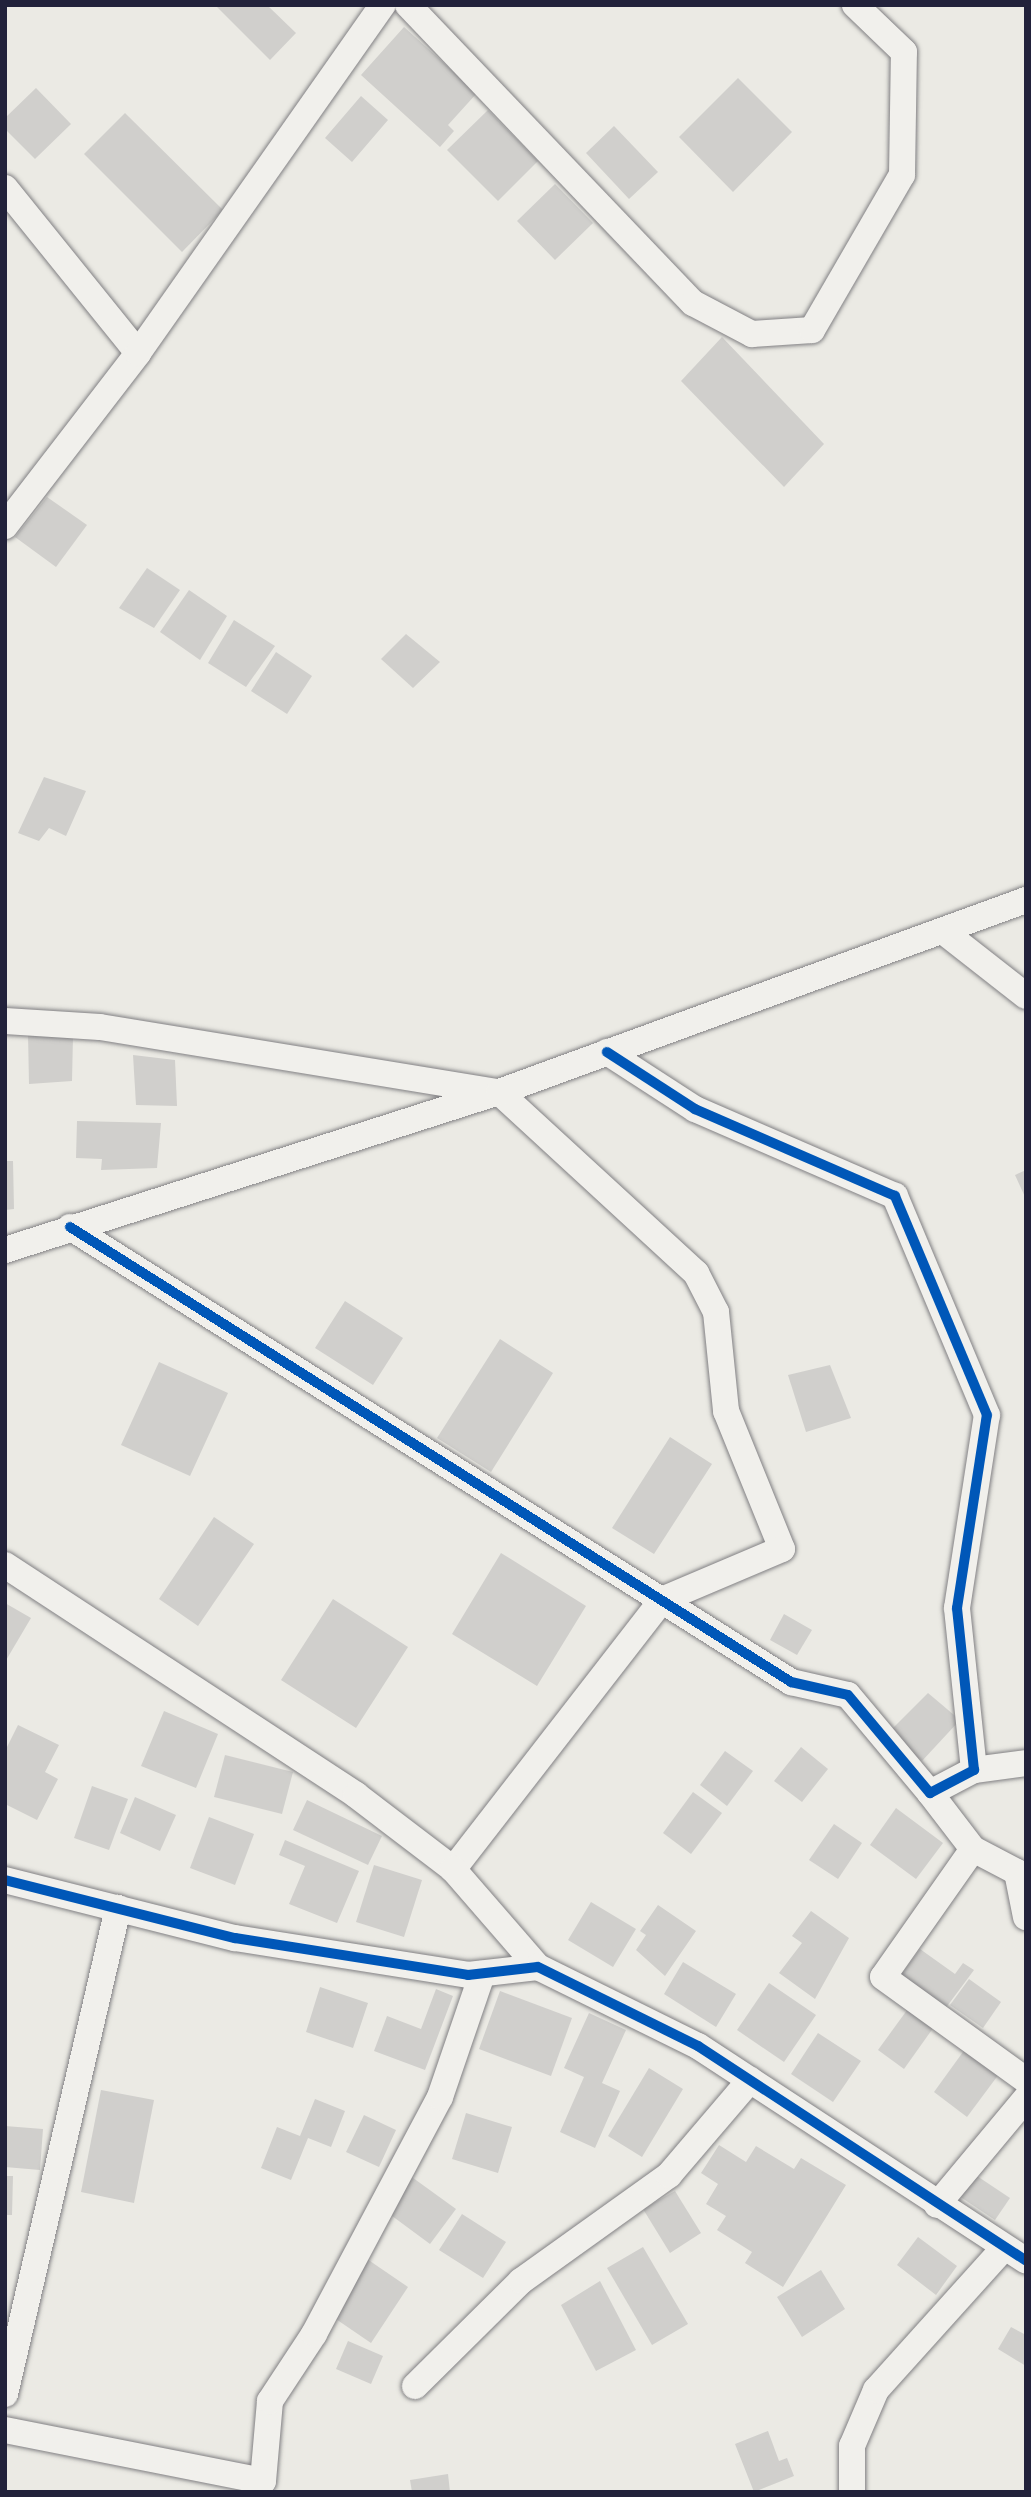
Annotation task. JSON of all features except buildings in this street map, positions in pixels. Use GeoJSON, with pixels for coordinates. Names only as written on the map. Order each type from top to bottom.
{"type":"FeatureCollection","features":[{"type":"Feature","properties":{"kind":"street"},"geometry":{"type":"LineString","coordinates":[[5,526],[138,353],[383,5]]}},
{"type":"Feature","properties":{"kind":"street"},"geometry":{"type":"LineString","coordinates":[[408,5],[693,303],[752,334],[812,330],[902,175],[904,52],[855,5]]}},
{"type":"Feature","properties":{"kind":"street"},"geometry":{"type":"LineString","coordinates":[[5,188],[138,353]]}},
{"type":"Feature","properties":{"kind":"street"},"geometry":{"type":"LineString","coordinates":[[5,1251],[69,1227],[499,1092],[1026,900]]}},
{"type":"Feature","properties":{"kind":"street"},"geometry":{"type":"LineString","coordinates":[[943,931],[1026,996]]}},
{"type":"Feature","properties":{"kind":"street"},"geometry":{"type":"LineString","coordinates":[[5,1021],[100,1027],[499,1092],[696,1273],[716,1312],[726,1411],[782,1549],[662,1600],[453,1870]]}},
{"type":"Feature","properties":{"kind":"street"},"geometry":{"type":"LineString","coordinates":[[607,1052],[695,1109],[895,1196],[987,1415],[957,1608],[974,1769]]}},
{"type":"Feature","properties":{"kind":"street"},"geometry":{"type":"LineString","coordinates":[[69,1227],[791,1682],[848,1695],[973,1849],[1017,1872],[1026,1917]]}},
{"type":"Feature","properties":{"kind":"street"},"geometry":{"type":"LineString","coordinates":[[5,1565],[356,1795],[453,1870],[538,1967],[698,2046],[1014,2255],[876,2390],[852,2446],[852,2492]]}},
{"type":"Feature","properties":{"kind":"street"},"geometry":{"type":"LineString","coordinates":[[930,1793],[974,1769],[1026,1763]]}},
{"type":"Feature","properties":{"kind":"street"},"geometry":{"type":"LineString","coordinates":[[973,1849],[883,1978],[1026,2080]]}},
{"type":"Feature","properties":{"kind":"street"},"geometry":{"type":"LineString","coordinates":[[5,1880],[235,1938],[482,1974],[538,1967]]}},
{"type":"Feature","properties":{"kind":"street"},"geometry":{"type":"LineString","coordinates":[[5,2394],[118,1908]]}},
{"type":"Feature","properties":{"kind":"street"},"geometry":{"type":"LineString","coordinates":[[5,2430],[263,2481],[270,2401],[440,2097],[482,1974]]}},
{"type":"Feature","properties":{"kind":"street"},"geometry":{"type":"LineString","coordinates":[[415,2386],[521,2281],[669,2175],[750,2080]]}},
{"type":"Feature","properties":{"kind":"street"},"geometry":{"type":"LineString","coordinates":[[937,2205],[1026,2098]]}},
{"type":"Feature","properties":{"kind":"cycle path"},"geometry":{"type":"LineString","coordinates":[[70,1227],[791,1682],[848,1695],[930,1793],[974,1770],[957,1608],[987,1415],[895,1196],[695,1109],[607,1052]]}},
{"type":"Feature","properties":{"kind":"cycle path"},"geometry":{"type":"LineString","coordinates":[[5,1880],[235,1938],[468,1975],[538,1967],[698,2046],[1026,2261]]}}]}
